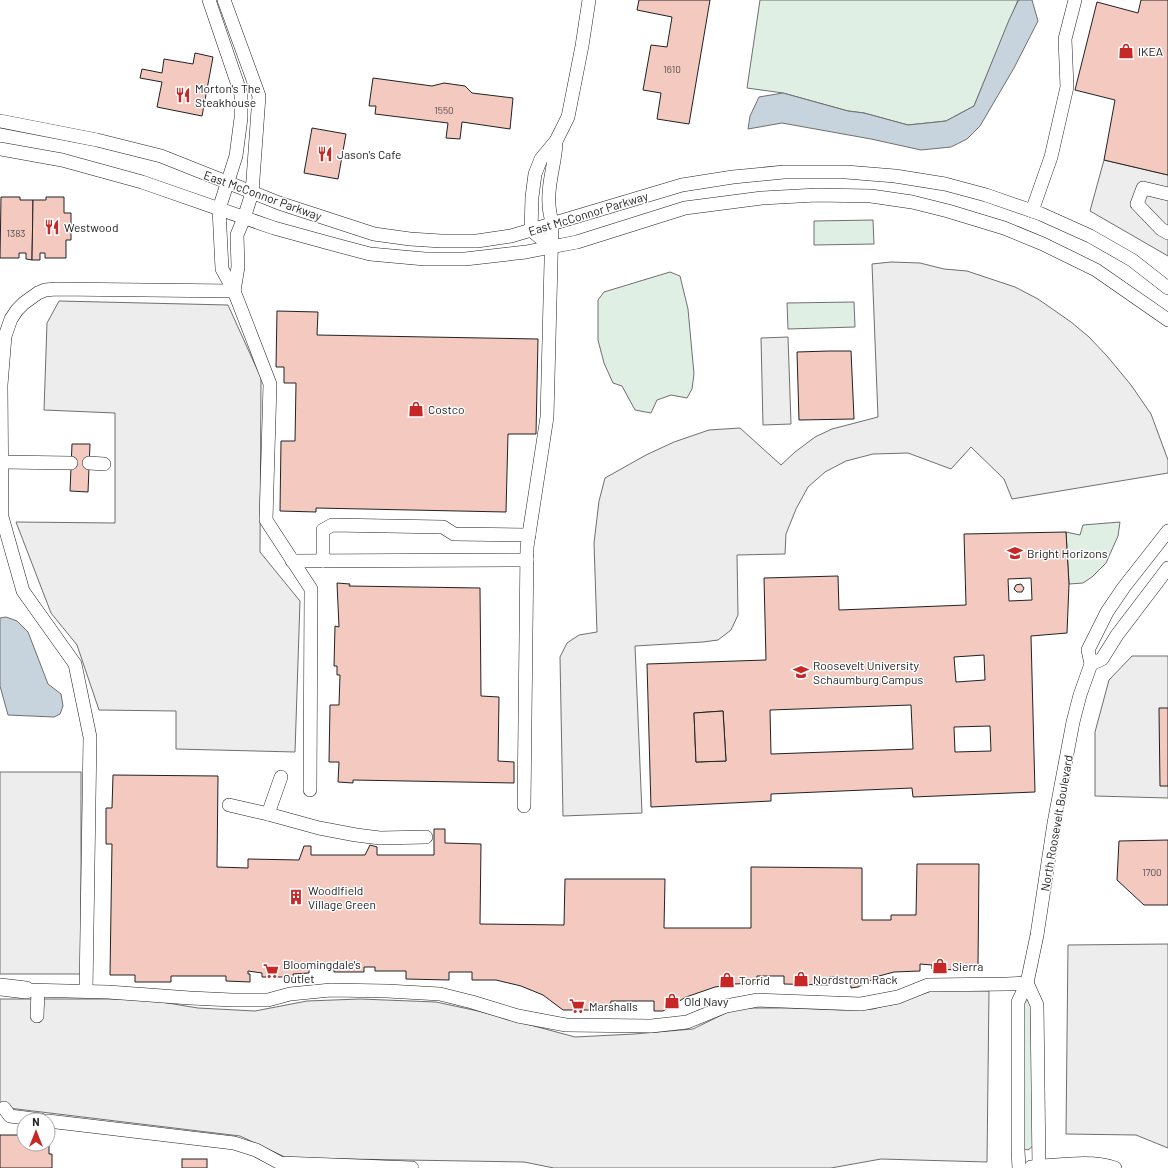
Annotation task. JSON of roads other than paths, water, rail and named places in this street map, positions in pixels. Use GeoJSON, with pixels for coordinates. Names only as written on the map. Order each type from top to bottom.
{"type":"FeatureCollection","features":[{"type":"Feature","properties":{"kind":"main road"},"geometry":{"type":"LineString","coordinates":[[0,987],[32,990]]}},
{"type":"Feature","properties":{"kind":"main road"},"geometry":{"type":"LineString","coordinates":[[0,993],[32,990]]}},
{"type":"Feature","properties":{"kind":"street"},"geometry":{"type":"LineString","coordinates":[[209,0],[241,94],[241,118],[236,156],[218,209],[222,269],[234,291],[270,384],[266,520],[311,589],[310,790]]}},
{"type":"Feature","properties":{"kind":"street"},"geometry":{"type":"LineString","coordinates":[[224,0],[259,96],[252,193],[237,235],[238,267],[234,291]]}},
{"type":"Feature","properties":{"kind":"street"},"geometry":{"type":"LineString","coordinates":[[551,247],[531,230],[532,197],[536,174],[541,159],[556,141],[568,117],[582,46],[589,0]]}},
{"type":"Feature","properties":{"kind":"street"},"geometry":{"type":"LineString","coordinates":[[1032,211],[1051,157],[1068,87],[1065,39],[1076,0]]}},
{"type":"Feature","properties":{"kind":"street","name":"East McConnor Parkway"},"geometry":{"type":"LineString","coordinates":[[0,121],[97,140],[161,156],[279,203],[374,234],[441,242],[477,241],[511,236],[682,185],[733,177],[784,172],[846,172],[894,176],[938,183],[986,195],[1032,211],[1090,236],[1132,260],[1168,288]]}},
{"type":"Feature","properties":{"kind":"street"},"geometry":{"type":"LineString","coordinates":[[524,806],[527,560],[529,535],[547,417],[552,223],[549,203],[556,154],[556,141]]}},
{"type":"Feature","properties":{"kind":"street","name":"East McConnor Parkway"},"geometry":{"type":"LineString","coordinates":[[0,149],[62,160],[142,182],[274,228],[370,254],[425,259],[464,258],[526,252],[577,242],[685,208],[715,203],[809,195],[871,196],[912,202],[1004,228],[1036,241],[1096,270],[1168,320]]}},
{"type":"Feature","properties":{"kind":"street"},"geometry":{"type":"LineString","coordinates":[[1166,231],[1137,204],[1143,188],[1168,194]]}},
{"type":"Feature","properties":{"kind":"street"},"geometry":{"type":"LineString","coordinates":[[86,991],[90,736],[75,664],[23,591],[2,517],[0,385],[5,336],[17,310],[30,298],[41,292],[56,289],[234,291]]}},
{"type":"Feature","properties":{"kind":"street"},"geometry":{"type":"LineString","coordinates":[[2,462],[71,463]]}},
{"type":"Feature","properties":{"kind":"street"},"geometry":{"type":"LineString","coordinates":[[89,463],[104,464]]}},
{"type":"Feature","properties":{"kind":"street"},"geometry":{"type":"LineString","coordinates":[[323,561],[323,530],[332,525],[442,527],[454,534],[529,535]]}},
{"type":"Feature","properties":{"kind":"street","name":"North Roosevelt Boulevard"},"geometry":{"type":"LineString","coordinates":[[1019,1168],[1018,1002],[1027,983],[1037,935],[1054,823],[1073,722],[1090,664],[1088,650],[1107,612],[1124,587],[1168,531]]}},
{"type":"Feature","properties":{"kind":"street"},"geometry":{"type":"LineString","coordinates":[[292,561],[527,560]]}},
{"type":"Feature","properties":{"kind":"street"},"geometry":{"type":"LineString","coordinates":[[1090,664],[1102,659],[1117,635],[1168,568]]}},
{"type":"Feature","properties":{"kind":"street"},"geometry":{"type":"LineString","coordinates":[[268,814],[281,777]]}},
{"type":"Feature","properties":{"kind":"street"},"geometry":{"type":"LineString","coordinates":[[229,805],[319,828],[356,835],[380,838],[426,837]]}},
{"type":"Feature","properties":{"kind":"street"},"geometry":{"type":"LineString","coordinates":[[37,1016],[32,990],[108,992],[232,1000],[268,1000],[290,994],[331,990],[440,994],[518,1016],[566,1025],[651,1026],[687,1022],[726,1006],[758,1000],[861,1004],[898,996],[928,985],[1027,983],[1037,1005],[1039,1168]]}},
{"type":"Feature","properties":{"kind":"street"},"geometry":{"type":"LineString","coordinates":[[4,1108],[10,1116],[16,1117]]}},
{"type":"Feature","properties":{"kind":"street"},"geometry":{"type":"LineString","coordinates":[[56,1122],[234,1143],[256,1150],[280,1163],[412,1168]]}},
{"type":"Feature","properties":{"kind":"street"},"geometry":{"type":"LineString","coordinates":[[1022,1168],[1089,1164],[1115,1168]]}},
{"type":"Feature","properties":{"kind":"place","name":"IKEA"},"geometry":{"type":"Point","coordinates":[1126,51]}},
{"type":"Feature","properties":{"kind":"place","name":"Morton's The Steakhouse"},"geometry":{"type":"Point","coordinates":[183,95]}},
{"type":"Feature","properties":{"kind":"place","name":"Jason's Cafe"},"geometry":{"type":"Point","coordinates":[325,154]}},
{"type":"Feature","properties":{"kind":"place","name":"Westwood"},"geometry":{"type":"Point","coordinates":[52,227]}},
{"type":"Feature","properties":{"kind":"place","name":"Costco"},"geometry":{"type":"Point","coordinates":[416,409]}},
{"type":"Feature","properties":{"kind":"place","name":"Bright Horizons"},"geometry":{"type":"Point","coordinates":[1015,553]}},
{"type":"Feature","properties":{"kind":"place","name":"Roosevelt University Schaumburg Campus"},"geometry":{"type":"Point","coordinates":[801,672]}},
{"type":"Feature","properties":{"kind":"place","name":"Woodlfield Village Green"},"geometry":{"type":"Point","coordinates":[296,897]}},
{"type":"Feature","properties":{"kind":"place","name":"Sierra"},"geometry":{"type":"Point","coordinates":[940,966]}},
{"type":"Feature","properties":{"kind":"place","name":"Bloomingdale's Outlet"},"geometry":{"type":"Point","coordinates":[271,971]}},
{"type":"Feature","properties":{"kind":"place","name":"Nordstrom Rack"},"geometry":{"type":"Point","coordinates":[801,979]}},
{"type":"Feature","properties":{"kind":"place","name":"Torrid"},"geometry":{"type":"Point","coordinates":[727,980]}},
{"type":"Feature","properties":{"kind":"place","name":"Old Navy"},"geometry":{"type":"Point","coordinates":[672,1001]}},
{"type":"Feature","properties":{"kind":"place","name":"Marshalls"},"geometry":{"type":"Point","coordinates":[577,1006]}}]}
